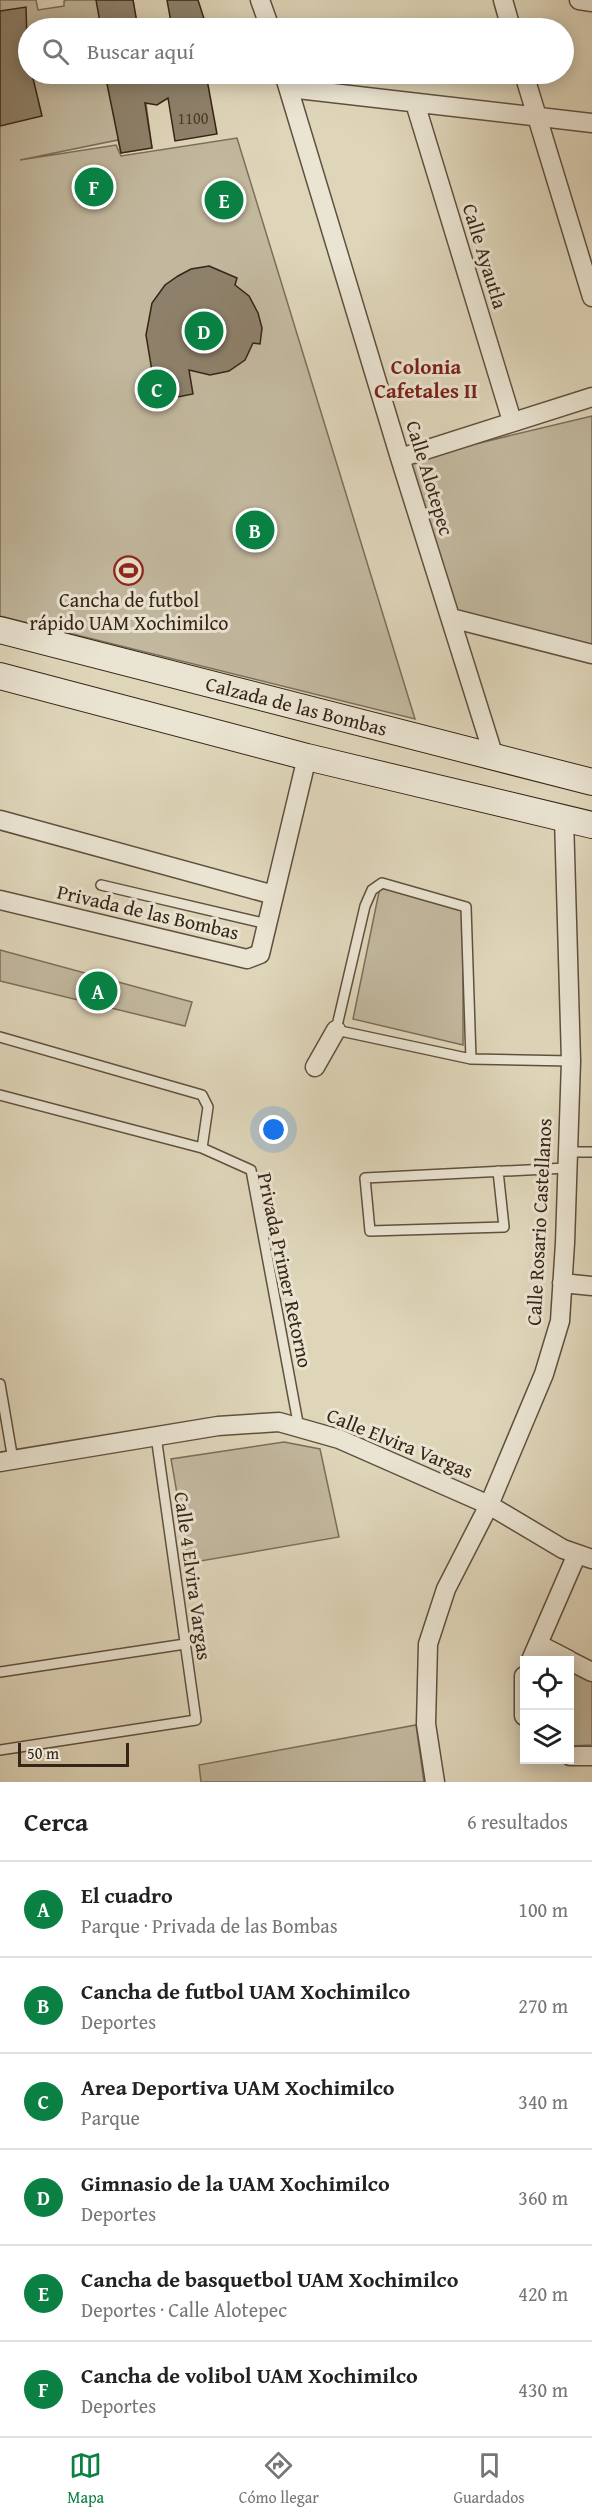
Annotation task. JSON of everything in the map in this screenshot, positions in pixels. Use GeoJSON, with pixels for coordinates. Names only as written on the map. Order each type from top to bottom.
{"type":"FeatureCollection","features":[{"type":"Feature","properties":{"kind":"main road","name":"Calzada de las Bombas"},"geometry":{"type":"LineString","coordinates":[[0,630],[592,782]]}},
{"type":"Feature","properties":{"kind":"main road"},"geometry":{"type":"LineString","coordinates":[[0,676],[307,757],[592,825]]}},
{"type":"Feature","properties":{"kind":"street"},"geometry":{"type":"LineString","coordinates":[[260,0],[266,18]]}},
{"type":"Feature","properties":{"kind":"street"},"geometry":{"type":"LineString","coordinates":[[503,0],[508,18]]}},
{"type":"Feature","properties":{"kind":"street"},"geometry":{"type":"LineString","coordinates":[[579,0],[592,2]]}},
{"type":"Feature","properties":{"kind":"street","name":"Calle Alotepec"},"geometry":{"type":"LineString","coordinates":[[287,84],[400,458],[494,757]]}},
{"type":"Feature","properties":{"kind":"street"},"geometry":{"type":"LineString","coordinates":[[303,84],[415,104],[592,123]]}},
{"type":"Feature","properties":{"kind":"street"},"geometry":{"type":"LineString","coordinates":[[527,84],[592,297]]}},
{"type":"Feature","properties":{"kind":"street","name":"Calle Ayautla"},"geometry":{"type":"LineString","coordinates":[[415,104],[512,421]]}},
{"type":"Feature","properties":{"kind":"street"},"geometry":{"type":"LineString","coordinates":[[400,458],[592,397]]}},
{"type":"Feature","properties":{"kind":"street"},"geometry":{"type":"LineString","coordinates":[[451,618],[592,654]]}},
{"type":"Feature","properties":{"kind":"street","name":"Privada de las Bombas"},"geometry":{"type":"LineString","coordinates":[[0,900],[247,959],[260,954],[307,757]]}},
{"type":"Feature","properties":{"kind":"street","name":"Calle Rosario Castellanos"},"geometry":{"type":"LineString","coordinates":[[435,1782],[426,1724],[428,1644],[446,1589],[489,1505],[544,1374],[560,1322],[571,1061],[564,818]]}},
{"type":"Feature","properties":{"kind":"street"},"geometry":{"type":"LineString","coordinates":[[0,819],[274,895]]}},
{"type":"Feature","properties":{"kind":"street"},"geometry":{"type":"LineString","coordinates":[[315,1067],[336,1030]]}},
{"type":"Feature","properties":{"kind":"street"},"geometry":{"type":"LineString","coordinates":[[562,1283],[592,1286]]}},
{"type":"Feature","properties":{"kind":"street","name":"Calle Elvira Vargas"},"geometry":{"type":"LineString","coordinates":[[6,1461],[218,1426],[279,1422],[339,1439],[489,1505],[563,1549],[585,1557]]}},
{"type":"Feature","properties":{"kind":"street"},"geometry":{"type":"LineString","coordinates":[[550,1656],[535,1652],[585,1557]]}},
{"type":"Feature","properties":{"kind":"street"},"geometry":{"type":"LineString","coordinates":[[574,1663],[592,1672]]}},
{"type":"Feature","properties":{"kind":"street"},"geometry":{"type":"LineString","coordinates":[[574,1756],[592,1756]]}},
{"type":"Feature","properties":{"kind":"lane"},"geometry":{"type":"LineString","coordinates":[[471,1059],[466,907],[382,883],[372,890],[365,906],[336,1030],[471,1059],[571,1061]]}},
{"type":"Feature","properties":{"kind":"lane"},"geometry":{"type":"LineString","coordinates":[[101,885],[267,924]]}},
{"type":"Feature","properties":{"kind":"lane"},"geometry":{"type":"LineString","coordinates":[[0,1037],[202,1095],[208,1107],[202,1148]]}},
{"type":"Feature","properties":{"kind":"lane","name":"Privada Primer Retorno"},"geometry":{"type":"LineString","coordinates":[[0,1095],[202,1148],[251,1170],[298,1428]]}},
{"type":"Feature","properties":{"kind":"lane"},"geometry":{"type":"LineString","coordinates":[[498,1171],[504,1227],[370,1231],[365,1178],[498,1171],[566,1160],[592,1152]]}},
{"type":"Feature","properties":{"kind":"lane"},"geometry":{"type":"LineString","coordinates":[[0,1384],[6,1461]]}},
{"type":"Feature","properties":{"kind":"lane","name":"Calle 4 Elvira Vargas"},"geometry":{"type":"LineString","coordinates":[[0,1750],[196,1720],[156,1436]]}},
{"type":"Feature","properties":{"kind":"lane"},"geometry":{"type":"LineString","coordinates":[[0,1672],[185,1644]]}},
{"type":"Feature","properties":{"kind":"shaded area"},"geometry":{"type":"Polygon","coordinates":[[[0,0],[36,0],[38,10],[64,6],[64,1],[67,0],[133,0],[136,18],[18,18],[18,84],[143,84],[152,148],[121,153],[118,140],[20,160],[116,145],[121,156],[237,138],[415,719],[0,616],[0,0]]]}},
{"type":"Feature","properties":{"kind":"shaded area"},"geometry":{"type":"Polygon","coordinates":[[[592,416],[592,647],[459,614],[408,460],[592,416]]]}},
{"type":"Feature","properties":{"kind":"shaded area"},"geometry":{"type":"Polygon","coordinates":[[[380,887],[463,909],[463,1045],[353,1019],[380,887]]]}},
{"type":"Feature","properties":{"kind":"shaded area"},"geometry":{"type":"Polygon","coordinates":[[[0,950],[192,1002],[185,1026],[0,981],[0,950]]]}},
{"type":"Feature","properties":{"kind":"shaded area"},"geometry":{"type":"Polygon","coordinates":[[[284,1442],[320,1449],[339,1537],[189,1563],[171,1459],[284,1442]]]}},
{"type":"Feature","properties":{"kind":"shaded area"},"geometry":{"type":"Polygon","coordinates":[[[574,1672],[592,1679],[592,1745],[574,1746],[574,1672]]]}},
{"type":"Feature","properties":{"kind":"shaded area"},"geometry":{"type":"Polygon","coordinates":[[[416,1725],[424,1782],[201,1782],[199,1765],[416,1725]]]}},
{"type":"Feature","properties":{"kind":"building"},"geometry":{"type":"Polygon","coordinates":[[[96,0],[133,0],[136,18],[99,18],[96,0]]]}},
{"type":"Feature","properties":{"kind":"building"},"geometry":{"type":"Polygon","coordinates":[[[167,0],[198,0],[204,18],[170,18],[167,0]]]}},
{"type":"Feature","properties":{"kind":"building"},"geometry":{"type":"Polygon","coordinates":[[[26,7],[26,18],[18,18],[18,84],[34,84],[42,116],[0,126],[0,11],[26,7]]]}},
{"type":"Feature","properties":{"kind":"building"},"geometry":{"type":"Polygon","coordinates":[[[107,84],[208,84],[217,134],[175,141],[168,98],[157,105],[145,103],[152,148],[121,153],[107,84]]]}},
{"type":"Feature","properties":{"kind":"building"},"geometry":{"type":"Polygon","coordinates":[[[209,266],[237,278],[235,285],[249,296],[258,313],[262,328],[260,344],[253,343],[245,360],[229,371],[210,375],[189,370],[193,394],[157,401],[146,335],[152,303],[165,285],[178,276],[191,269],[209,266]]]}},
{"type":"Feature","properties":{"kind":"place","name":"Cancha de volibol UAM Xochimilco"},"geometry":{"type":"Point","coordinates":[94,187]}},
{"type":"Feature","properties":{"kind":"place","name":"Cancha de basquetbol UAM Xochimilco"},"geometry":{"type":"Point","coordinates":[224,200]}},
{"type":"Feature","properties":{"kind":"place","name":"Gimnasio de la UAM Xochimilco"},"geometry":{"type":"Point","coordinates":[204,331]}},
{"type":"Feature","properties":{"kind":"place","name":"Area Deportiva UAM Xochimilco"},"geometry":{"type":"Point","coordinates":[157,389]}},
{"type":"Feature","properties":{"kind":"place","name":"Cancha de futbol UAM Xochimilco"},"geometry":{"type":"Point","coordinates":[255,530]}},
{"type":"Feature","properties":{"kind":"place","name":"Cancha de futbol rápido UAM Xochimilco"},"geometry":{"type":"Point","coordinates":[129,570]}},
{"type":"Feature","properties":{"kind":"place","name":"El cuadro"},"geometry":{"type":"Point","coordinates":[98,991]}},
{"type":"Feature","properties":{"kind":"district","name":"Colonia Cafetales II"},"geometry":{"type":"Point","coordinates":[426,379]}}]}
